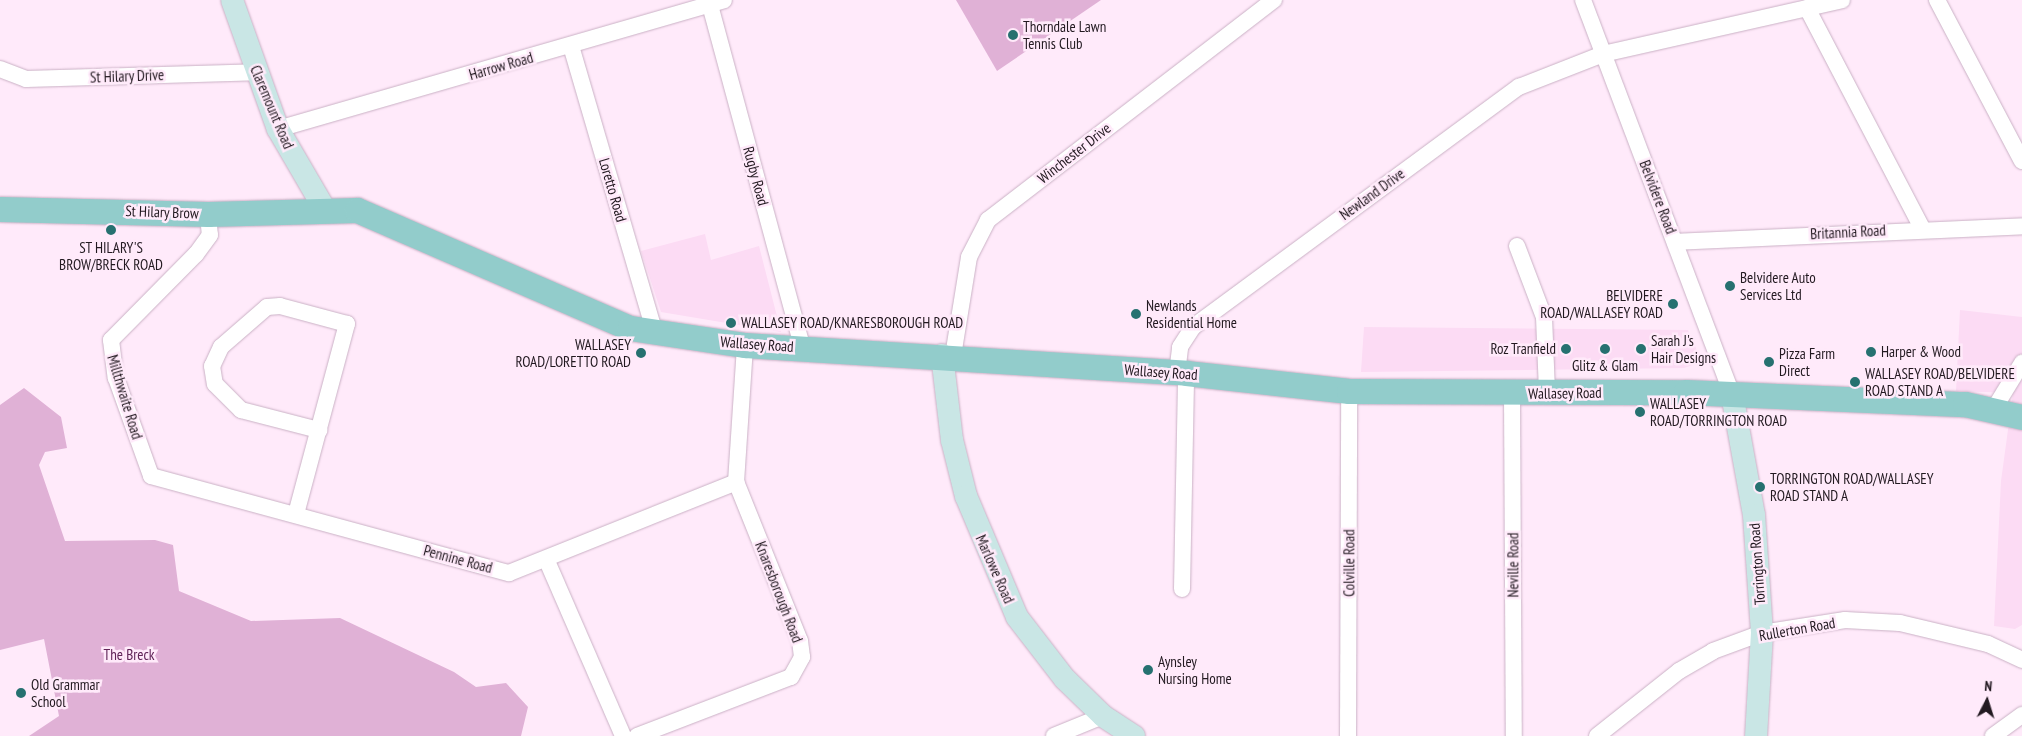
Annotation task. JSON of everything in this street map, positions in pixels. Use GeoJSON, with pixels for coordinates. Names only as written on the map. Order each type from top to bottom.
{"type":"FeatureCollection","features":[{"type":"Feature","properties":{"kind":"main road","name":"Wallasey Road"},"geometry":{"type":"LineString","coordinates":[[324,208],[358,210],[502,276],[630,328],[744,345],[948,356],[1182,373],[1349,391],[1512,394],[1732,394],[1995,407],[2022,417]]}},
{"type":"Feature","properties":{"kind":"main road","name":"St Hilary Brow"},"geometry":{"type":"LineString","coordinates":[[0,209],[208,214],[324,208]]}},
{"type":"Feature","properties":{"kind":"street","name":"Claremount Road"},"geometry":{"type":"LineString","coordinates":[[232,0],[256,72],[278,129],[324,208]]}},
{"type":"Feature","properties":{"kind":"street","name":"Winchester Drive"},"geometry":{"type":"LineString","coordinates":[[948,356],[969,257],[988,220],[1274,0]]}},
{"type":"Feature","properties":{"kind":"street","name":"Belvidere Road"},"geometry":{"type":"LineString","coordinates":[[1583,0],[1732,394]]}},
{"type":"Feature","properties":{"kind":"street","name":"Newland Drive"},"geometry":{"type":"LineString","coordinates":[[1182,589],[1182,373],[1180,347],[1193,327],[1228,299],[1519,87],[1603,54],[1842,0]]}},
{"type":"Feature","properties":{"kind":"street"},"geometry":{"type":"LineString","coordinates":[[1937,0],[2022,161]]}},
{"type":"Feature","properties":{"kind":"street","name":"Harrow Road"},"geometry":{"type":"LineString","coordinates":[[278,129],[571,46],[717,2]]}},
{"type":"Feature","properties":{"kind":"street","name":"Rugby Road"},"geometry":{"type":"LineString","coordinates":[[717,2],[802,347]]}},
{"type":"Feature","properties":{"kind":"street"},"geometry":{"type":"LineString","coordinates":[[1807,8],[1922,228]]}},
{"type":"Feature","properties":{"kind":"street","name":"Loretto Road"},"geometry":{"type":"LineString","coordinates":[[571,46],[655,333]]}},
{"type":"Feature","properties":{"kind":"street","name":"St Hilary Drive"},"geometry":{"type":"LineString","coordinates":[[0,69],[26,79],[256,72]]}},
{"type":"Feature","properties":{"kind":"street","name":"Millthwaite Road"},"geometry":{"type":"LineString","coordinates":[[171,484],[151,476],[116,378],[111,340],[196,254],[210,235],[208,214]]}},
{"type":"Feature","properties":{"kind":"street","name":"Britannia Road"},"geometry":{"type":"LineString","coordinates":[[1675,242],[1922,228],[2022,226]]}},
{"type":"Feature","properties":{"kind":"street"},"geometry":{"type":"LineString","coordinates":[[1517,246],[1544,317],[1547,393]]}},
{"type":"Feature","properties":{"kind":"street"},"geometry":{"type":"LineString","coordinates":[[296,514],[319,430],[348,324],[280,306],[267,307],[221,348],[212,366],[214,384],[241,410],[319,430]]}},
{"type":"Feature","properties":{"kind":"street","name":"Knaresborough Road"},"geometry":{"type":"LineString","coordinates":[[637,736],[791,677],[802,657],[800,640],[736,482],[744,345]]}},
{"type":"Feature","properties":{"kind":"street","name":"Marlowe Road"},"geometry":{"type":"LineString","coordinates":[[948,356],[952,440],[992,567],[1016,617],[1039,649],[1103,716],[1134,736]]}},
{"type":"Feature","properties":{"kind":"street"},"geometry":{"type":"LineString","coordinates":[[1995,407],[2022,362]]}},
{"type":"Feature","properties":{"kind":"street","name":"Colville Road"},"geometry":{"type":"LineString","coordinates":[[1348,736],[1349,391]]}},
{"type":"Feature","properties":{"kind":"street","name":"Neville Road"},"geometry":{"type":"LineString","coordinates":[[1512,394],[1514,736]]}},
{"type":"Feature","properties":{"kind":"street","name":"Torrington Road"},"geometry":{"type":"LineString","coordinates":[[1732,394],[1754,515],[1762,633],[1756,736]]}},
{"type":"Feature","properties":{"kind":"street","name":"Pennine Road"},"geometry":{"type":"LineString","coordinates":[[171,484],[296,514],[509,573],[547,560],[736,482]]}},
{"type":"Feature","properties":{"kind":"street"},"geometry":{"type":"LineString","coordinates":[[547,560],[623,736]]}},
{"type":"Feature","properties":{"kind":"street","name":"Rullerton Road"},"geometry":{"type":"LineString","coordinates":[[1596,736],[1679,671],[1713,651],[1762,633],[1844,620],[1900,624],[1952,634],[2018,653]]}},
{"type":"Feature","properties":{"kind":"street"},"geometry":{"type":"LineString","coordinates":[[1993,736],[2022,714]]}},
{"type":"Feature","properties":{"kind":"street"},"geometry":{"type":"LineString","coordinates":[[1054,736],[1103,716]]}},
{"type":"Feature","properties":{"kind":"shaded area"},"geometry":{"type":"Polygon","coordinates":[[[705,234],[711,260],[759,246],[781,332],[661,312],[641,251],[705,234]]]}},
{"type":"Feature","properties":{"kind":"shaded area"},"geometry":{"type":"Polygon","coordinates":[[[1960,310],[2022,317],[2022,625],[2015,629],[1994,626],[2001,481],[2013,393],[1956,391],[1960,310]]]}},
{"type":"Feature","properties":{"kind":"shaded area"},"geometry":{"type":"Polygon","coordinates":[[[1364,327],[1688,330],[1702,362],[1684,368],[1361,372],[1364,327]]]}},
{"type":"Feature","properties":{"kind":"green space","name":"Thorndale Lawn Tennis Club"},"geometry":{"type":"Polygon","coordinates":[[[956,0],[1101,0],[997,71],[956,0]]]}},
{"type":"Feature","properties":{"kind":"green space","name":"The Breck"},"geometry":{"type":"Polygon","coordinates":[[[24,388],[61,417],[67,448],[45,452],[39,465],[65,541],[155,540],[173,545],[179,591],[251,621],[340,618],[454,672],[476,687],[506,683],[528,707],[521,736],[29,736],[59,716],[44,639],[0,650],[0,405],[24,388]]]}},
{"type":"Feature","properties":{"kind":"place","name":"Thorndale Lawn Tennis Club"},"geometry":{"type":"Point","coordinates":[1013,35]}},
{"type":"Feature","properties":{"kind":"place","name":"ST HILARY'S BROW/BRECK ROAD"},"geometry":{"type":"Point","coordinates":[111,230]}},
{"type":"Feature","properties":{"kind":"place","name":"Belvidere Auto Services Ltd"},"geometry":{"type":"Point","coordinates":[1730,286]}},
{"type":"Feature","properties":{"kind":"place","name":"BELVIDERE ROAD/WALLASEY ROAD"},"geometry":{"type":"Point","coordinates":[1673,304]}},
{"type":"Feature","properties":{"kind":"place","name":"Newlands Residential Home"},"geometry":{"type":"Point","coordinates":[1136,314]}},
{"type":"Feature","properties":{"kind":"place","name":"WALLASEY ROAD/KNARESBOROUGH ROAD"},"geometry":{"type":"Point","coordinates":[731,323]}},
{"type":"Feature","properties":{"kind":"place","name":"Roz Tranfield"},"geometry":{"type":"Point","coordinates":[1566,349]}},
{"type":"Feature","properties":{"kind":"place","name":"Glitz & Glam"},"geometry":{"type":"Point","coordinates":[1605,349]}},
{"type":"Feature","properties":{"kind":"place","name":"Sarah J's Hair Designs"},"geometry":{"type":"Point","coordinates":[1641,349]}},
{"type":"Feature","properties":{"kind":"place","name":"Harper & Wood"},"geometry":{"type":"Point","coordinates":[1871,352]}},
{"type":"Feature","properties":{"kind":"place","name":"WALLASEY ROAD/LORETTO ROAD"},"geometry":{"type":"Point","coordinates":[641,353]}},
{"type":"Feature","properties":{"kind":"place","name":"Pizza Farm Direct"},"geometry":{"type":"Point","coordinates":[1769,362]}},
{"type":"Feature","properties":{"kind":"place","name":"WALLASEY ROAD/BELVIDERE ROAD STAND A"},"geometry":{"type":"Point","coordinates":[1855,382]}},
{"type":"Feature","properties":{"kind":"place","name":"WALLASEY ROAD/TORRINGTON ROAD"},"geometry":{"type":"Point","coordinates":[1640,412]}},
{"type":"Feature","properties":{"kind":"place","name":"TORRINGTON ROAD/WALLASEY ROAD STAND A"},"geometry":{"type":"Point","coordinates":[1760,487]}},
{"type":"Feature","properties":{"kind":"place","name":"Aynsley Nursing Home"},"geometry":{"type":"Point","coordinates":[1148,670]}},
{"type":"Feature","properties":{"kind":"place","name":"Old Grammar School"},"geometry":{"type":"Point","coordinates":[21,693]}}]}
